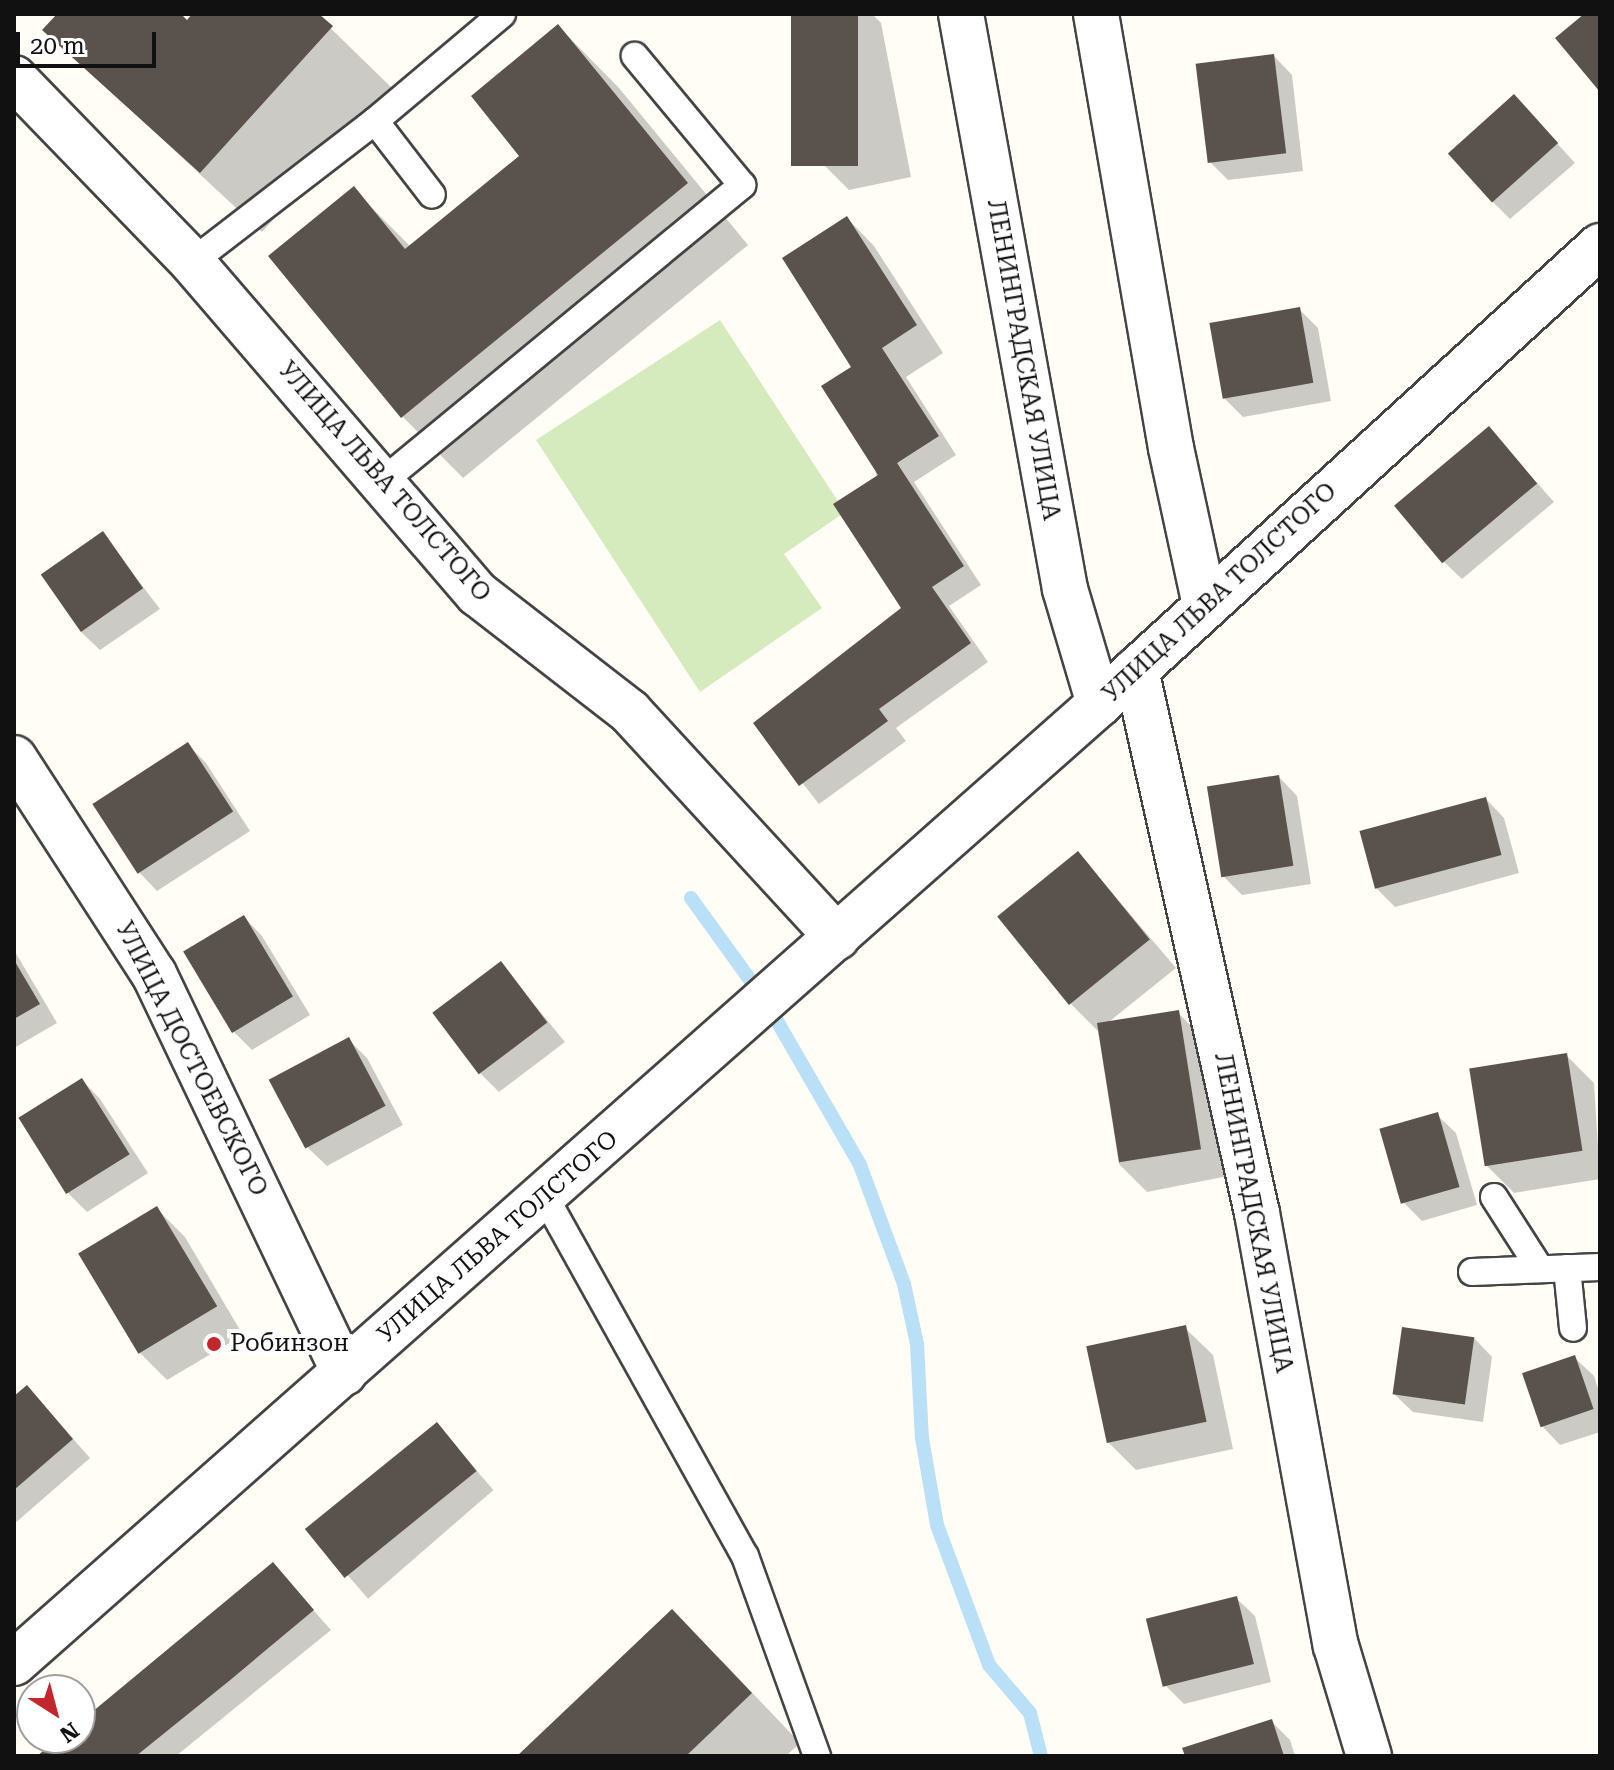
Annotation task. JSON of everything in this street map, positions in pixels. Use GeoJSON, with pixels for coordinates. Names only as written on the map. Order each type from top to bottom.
{"type":"FeatureCollection","features":[{"type":"Feature","properties":{"kind":"street","name":"ЛЕНИНГРАДСКАЯ УЛИЦА"},"geometry":{"type":"LineString","coordinates":[[961,14],[1065,589],[1099,704]]}},
{"type":"Feature","properties":{"kind":"street"},"geometry":{"type":"LineString","coordinates":[[1096,14],[1171,448],[1205,605]]}},
{"type":"Feature","properties":{"kind":"street","name":"УЛИЦА ЛЬВА ТОЛСТОГО"},"geometry":{"type":"LineString","coordinates":[[14,78],[192,262],[478,594],[630,712],[837,937]]}},
{"type":"Feature","properties":{"kind":"street","name":"УЛИЦА ЛЬВА ТОЛСТОГО"},"geometry":{"type":"LineString","coordinates":[[14,1663],[545,1197],[1099,704],[1600,246]]}},
{"type":"Feature","properties":{"kind":"street","name":"ЛЕНИНГРАДСКАЯ УЛИЦА"},"geometry":{"type":"LineString","coordinates":[[1136,670],[1257,1213],[1336,1646],[1369,1756]]}},
{"type":"Feature","properties":{"kind":"street","name":"УЛИЦА ДОСТОЕВСКОГО"},"geometry":{"type":"LineString","coordinates":[[14,758],[154,974],[344,1373]]}},
{"type":"Feature","properties":{"kind":"lane"},"geometry":{"type":"LineString","coordinates":[[192,262],[375,121],[502,14]]}},
{"type":"Feature","properties":{"kind":"lane"},"geometry":{"type":"LineString","coordinates":[[382,482],[742,185],[635,56]]}},
{"type":"Feature","properties":{"kind":"lane"},"geometry":{"type":"LineString","coordinates":[[375,121],[432,195]]}},
{"type":"Feature","properties":{"kind":"lane"},"geometry":{"type":"LineString","coordinates":[[545,1197],[745,1556],[817,1756]]}},
{"type":"Feature","properties":{"kind":"lane"},"geometry":{"type":"LineString","coordinates":[[1494,1197],[1540,1269]]}},
{"type":"Feature","properties":{"kind":"lane"},"geometry":{"type":"LineString","coordinates":[[1472,1272],[1600,1267]]}},
{"type":"Feature","properties":{"kind":"lane"},"geometry":{"type":"LineString","coordinates":[[1567,1268],[1573,1328]]}},
{"type":"Feature","properties":{"kind":"green space"},"geometry":{"type":"Polygon","coordinates":[[[720,320],[845,512],[784,554],[822,608],[700,692],[536,440],[720,320]]]}},
{"type":"Feature","properties":{"kind":"building"},"geometry":{"type":"Polygon","coordinates":[[[57,14],[181,14],[187,20],[192,14],[319,14],[333,26],[200,173],[42,30],[57,14]]]}},
{"type":"Feature","properties":{"kind":"building"},"geometry":{"type":"Polygon","coordinates":[[[791,14],[858,14],[858,166],[791,166],[791,14]]]}},
{"type":"Feature","properties":{"kind":"building"},"geometry":{"type":"Polygon","coordinates":[[[1584,14],[1600,14],[1600,92],[1555,38],[1584,14]]]}},
{"type":"Feature","properties":{"kind":"building"},"geometry":{"type":"Polygon","coordinates":[[[558,24],[688,183],[401,418],[268,256],[354,186],[405,249],[519,156],[471,96],[558,24]]]}},
{"type":"Feature","properties":{"kind":"building"},"geometry":{"type":"Polygon","coordinates":[[[1274,54],[1286,153],[1208,163],[1196,64],[1274,54]]]}},
{"type":"Feature","properties":{"kind":"building"},"geometry":{"type":"Polygon","coordinates":[[[1514,94],[1558,143],[1492,203],[1448,154],[1514,94]]]}},
{"type":"Feature","properties":{"kind":"building"},"geometry":{"type":"Polygon","coordinates":[[[847,216],[917,325],[882,348],[939,436],[897,463],[964,566],[932,587],[971,643],[879,709],[888,721],[799,786],[753,723],[901,608],[833,504],[878,475],[821,386],[851,367],[782,258],[847,216]]]}},
{"type":"Feature","properties":{"kind":"building"},"geometry":{"type":"Polygon","coordinates":[[[1300,307],[1313,383],[1223,399],[1209,323],[1300,307]]]}},
{"type":"Feature","properties":{"kind":"building"},"geometry":{"type":"Polygon","coordinates":[[[1489,426],[1537,483],[1442,563],[1394,506],[1489,426]]]}},
{"type":"Feature","properties":{"kind":"building"},"geometry":{"type":"Polygon","coordinates":[[[103,531],[143,588],[81,632],[41,575],[103,531]]]}},
{"type":"Feature","properties":{"kind":"building"},"geometry":{"type":"Polygon","coordinates":[[[188,742],[233,812],[138,874],[92,804],[188,742]]]}},
{"type":"Feature","properties":{"kind":"building"},"geometry":{"type":"Polygon","coordinates":[[[1279,775],[1293,866],[1221,877],[1207,786],[1279,775]]]}},
{"type":"Feature","properties":{"kind":"building"},"geometry":{"type":"Polygon","coordinates":[[[1486,797],[1502,855],[1375,889],[1359,831],[1486,797]]]}},
{"type":"Feature","properties":{"kind":"building"},"geometry":{"type":"Polygon","coordinates":[[[1078,851],[1150,940],[1069,1005],[997,916],[1078,851]]]}},
{"type":"Feature","properties":{"kind":"building"},"geometry":{"type":"Polygon","coordinates":[[[244,915],[293,996],[232,1033],[183,952],[244,915]]]}},
{"type":"Feature","properties":{"kind":"building"},"geometry":{"type":"Polygon","coordinates":[[[14,960],[40,1004],[14,1019],[14,960]]]}},
{"type":"Feature","properties":{"kind":"building"},"geometry":{"type":"Polygon","coordinates":[[[501,961],[547,1022],[479,1074],[432,1013],[501,961]]]}},
{"type":"Feature","properties":{"kind":"building"},"geometry":{"type":"Polygon","coordinates":[[[1179,1010],[1201,1149],[1119,1162],[1097,1023],[1179,1010]]]}},
{"type":"Feature","properties":{"kind":"building"},"geometry":{"type":"Polygon","coordinates":[[[349,1037],[386,1106],[305,1149],[269,1080],[349,1037]]]}},
{"type":"Feature","properties":{"kind":"building"},"geometry":{"type":"Polygon","coordinates":[[[1567,1053],[1582,1151],[1485,1166],[1469,1068],[1567,1053]]]}},
{"type":"Feature","properties":{"kind":"building"},"geometry":{"type":"Polygon","coordinates":[[[82,1078],[130,1154],[66,1194],[18,1118],[82,1078]]]}},
{"type":"Feature","properties":{"kind":"building"},"geometry":{"type":"Polygon","coordinates":[[[1438,1112],[1459,1187],[1401,1204],[1379,1129],[1438,1112]]]}},
{"type":"Feature","properties":{"kind":"building"},"geometry":{"type":"Polygon","coordinates":[[[157,1206],[217,1306],[138,1354],[78,1253],[157,1206]]]}},
{"type":"Feature","properties":{"kind":"building"},"geometry":{"type":"Polygon","coordinates":[[[1186,1325],[1207,1422],[1107,1443],[1086,1346],[1186,1325]]]}},
{"type":"Feature","properties":{"kind":"building"},"geometry":{"type":"Polygon","coordinates":[[[1402,1327],[1474,1337],[1465,1404],[1393,1394],[1402,1327]]]}},
{"type":"Feature","properties":{"kind":"building"},"geometry":{"type":"Polygon","coordinates":[[[1575,1355],[1594,1409],[1541,1427],[1522,1373],[1575,1355]]]}},
{"type":"Feature","properties":{"kind":"building"},"geometry":{"type":"Polygon","coordinates":[[[27,1385],[73,1439],[14,1490],[14,1396],[27,1385]]]}},
{"type":"Feature","properties":{"kind":"building"},"geometry":{"type":"Polygon","coordinates":[[[437,1422],[477,1471],[345,1578],[305,1529],[437,1422]]]}},
{"type":"Feature","properties":{"kind":"building"},"geometry":{"type":"Polygon","coordinates":[[[273,1562],[314,1610],[136,1756],[37,1756],[96,1754],[96,1709],[273,1562]]]}},
{"type":"Feature","properties":{"kind":"building"},"geometry":{"type":"Polygon","coordinates":[[[1237,1596],[1254,1664],[1163,1687],[1146,1619],[1237,1596]]]}},
{"type":"Feature","properties":{"kind":"building"},"geometry":{"type":"Polygon","coordinates":[[[672,1609],[752,1693],[686,1756],[517,1756],[672,1609]]]}},
{"type":"Feature","properties":{"kind":"building"},"geometry":{"type":"Polygon","coordinates":[[[1272,1719],[1284,1756],[1185,1756],[1182,1748],[1272,1719]]]}},
{"type":"Feature","properties":{"kind":"waterway"},"geometry":{"type":"LineString","coordinates":[[691,898],[766,1002],[860,1165],[904,1284],[917,1344],[922,1438],[937,1525],[989,1665],[1030,1713],[1041,1756]]}},
{"type":"Feature","properties":{"kind":"place","name":"Робинзон"},"geometry":{"type":"Point","coordinates":[214,1344]}}]}
